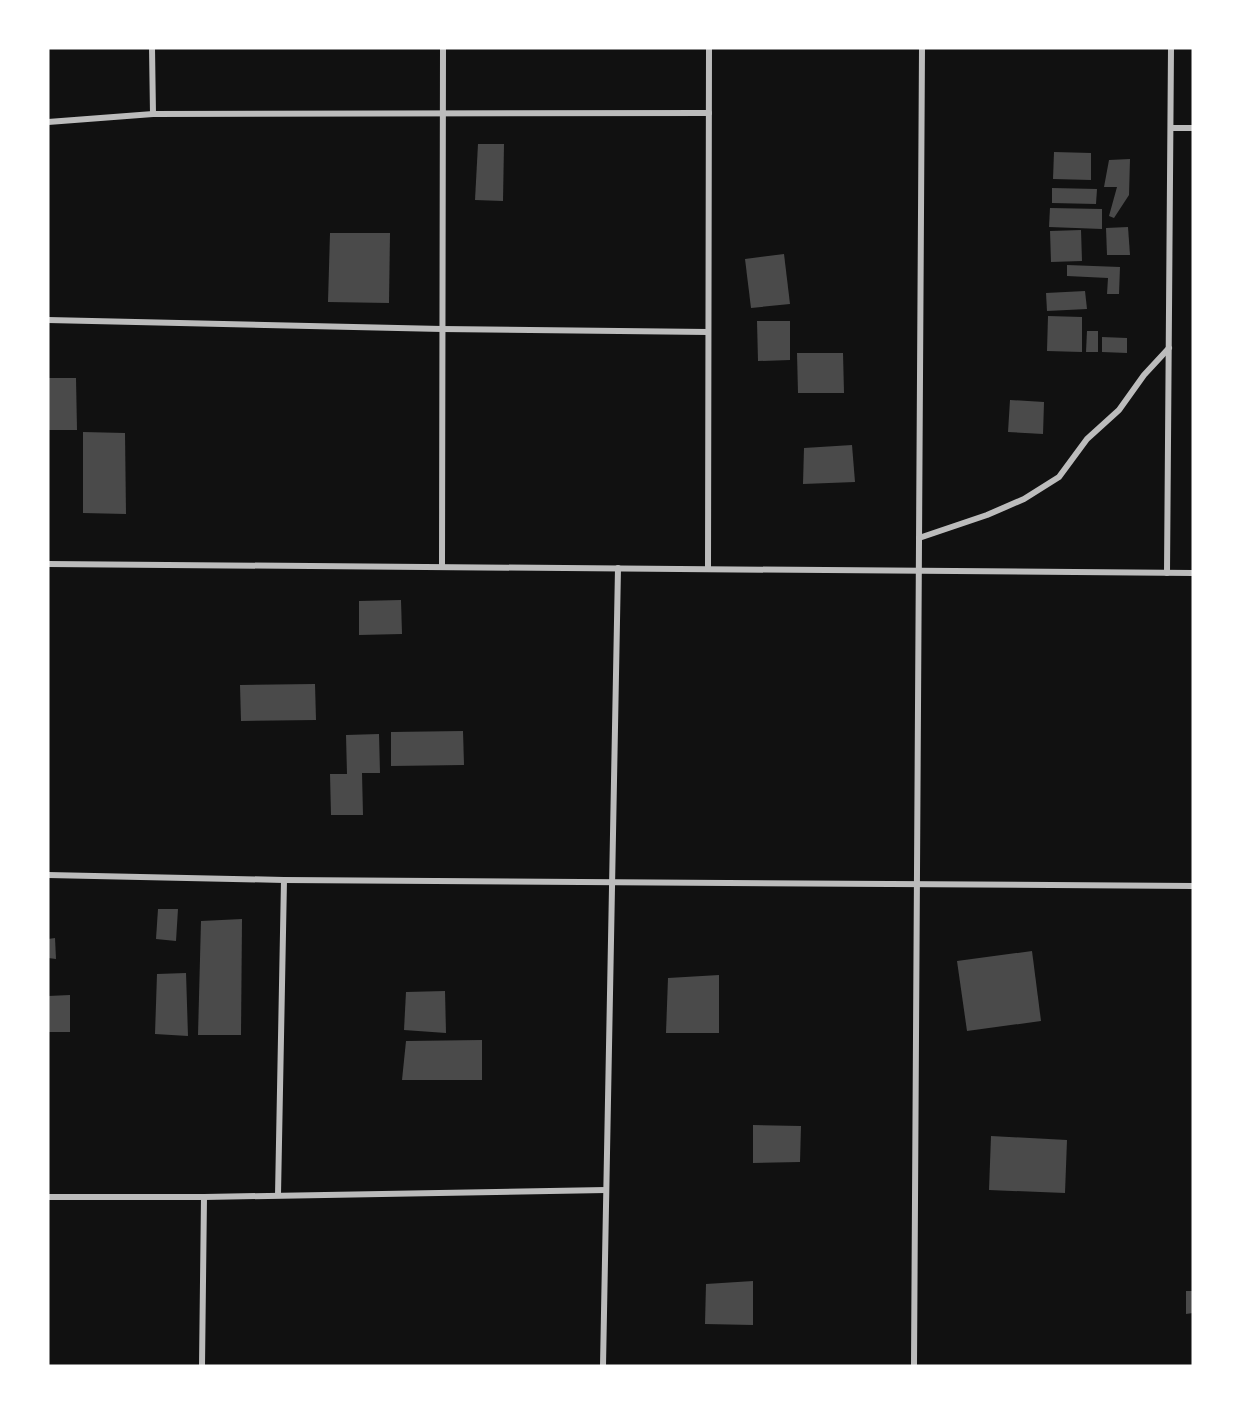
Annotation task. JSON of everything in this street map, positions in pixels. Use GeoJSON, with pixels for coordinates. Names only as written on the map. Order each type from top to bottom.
{"type":"FeatureCollection","features":[{"type":"Feature","properties":{"kind":"street"},"geometry":{"type":"LineString","coordinates":[[152,48],[153,114]]}},
{"type":"Feature","properties":{"kind":"street"},"geometry":{"type":"LineString","coordinates":[[442,48],[442,567]]}},
{"type":"Feature","properties":{"kind":"street"},"geometry":{"type":"LineString","coordinates":[[708,569],[709,48]]}},
{"type":"Feature","properties":{"kind":"street"},"geometry":{"type":"LineString","coordinates":[[914,1366],[922,48]]}},
{"type":"Feature","properties":{"kind":"street"},"geometry":{"type":"LineString","coordinates":[[1167,573],[1171,48]]}},
{"type":"Feature","properties":{"kind":"street"},"geometry":{"type":"LineString","coordinates":[[48,122],[153,114],[709,113]]}},
{"type":"Feature","properties":{"kind":"street"},"geometry":{"type":"LineString","coordinates":[[1171,128],[1193,128]]}},
{"type":"Feature","properties":{"kind":"street"},"geometry":{"type":"LineString","coordinates":[[48,320],[442,329],[708,332]]}},
{"type":"Feature","properties":{"kind":"street"},"geometry":{"type":"LineString","coordinates":[[919,538],[987,515],[1024,499],[1059,477],[1087,440],[1119,410],[1144,375],[1169,348]]}},
{"type":"Feature","properties":{"kind":"street"},"geometry":{"type":"LineString","coordinates":[[48,564],[1193,573]]}},
{"type":"Feature","properties":{"kind":"street"},"geometry":{"type":"LineString","coordinates":[[603,1366],[618,568]]}},
{"type":"Feature","properties":{"kind":"street"},"geometry":{"type":"LineString","coordinates":[[48,875],[284,880],[1193,886]]}},
{"type":"Feature","properties":{"kind":"street"},"geometry":{"type":"LineString","coordinates":[[278,1195],[284,880]]}},
{"type":"Feature","properties":{"kind":"street"},"geometry":{"type":"LineString","coordinates":[[48,1197],[204,1197],[606,1190]]}},
{"type":"Feature","properties":{"kind":"street"},"geometry":{"type":"LineString","coordinates":[[202,1366],[204,1197]]}},
{"type":"Feature","properties":{"kind":"building"},"geometry":{"type":"Polygon","coordinates":[[[478,144],[504,144],[503,201],[475,200],[478,144]]]}},
{"type":"Feature","properties":{"kind":"building"},"geometry":{"type":"Polygon","coordinates":[[[1054,152],[1091,153],[1091,180],[1053,179],[1054,152]]]}},
{"type":"Feature","properties":{"kind":"building"},"geometry":{"type":"Polygon","coordinates":[[[1130,159],[1129,195],[1114,218],[1109,216],[1117,187],[1104,187],[1109,160],[1130,159]]]}},
{"type":"Feature","properties":{"kind":"building"},"geometry":{"type":"Polygon","coordinates":[[[1052,188],[1097,189],[1096,204],[1052,203],[1052,188]]]}},
{"type":"Feature","properties":{"kind":"building"},"geometry":{"type":"Polygon","coordinates":[[[1050,208],[1102,209],[1102,229],[1049,227],[1050,208]]]}},
{"type":"Feature","properties":{"kind":"building"},"geometry":{"type":"Polygon","coordinates":[[[1128,227],[1130,255],[1107,255],[1106,228],[1128,227]]]}},
{"type":"Feature","properties":{"kind":"building"},"geometry":{"type":"Polygon","coordinates":[[[1081,230],[1082,261],[1051,262],[1050,231],[1081,230]]]}},
{"type":"Feature","properties":{"kind":"building"},"geometry":{"type":"Polygon","coordinates":[[[330,233],[390,233],[389,303],[328,302],[330,233]]]}},
{"type":"Feature","properties":{"kind":"building"},"geometry":{"type":"Polygon","coordinates":[[[784,254],[790,304],[751,308],[745,259],[784,254]]]}},
{"type":"Feature","properties":{"kind":"building"},"geometry":{"type":"Polygon","coordinates":[[[1067,265],[1120,267],[1119,294],[1107,294],[1108,278],[1067,276],[1067,265]]]}},
{"type":"Feature","properties":{"kind":"building"},"geometry":{"type":"Polygon","coordinates":[[[1085,291],[1087,309],[1047,311],[1046,293],[1085,291]]]}},
{"type":"Feature","properties":{"kind":"building"},"geometry":{"type":"Polygon","coordinates":[[[1048,316],[1082,317],[1082,352],[1047,351],[1048,316]]]}},
{"type":"Feature","properties":{"kind":"building"},"geometry":{"type":"Polygon","coordinates":[[[757,321],[790,321],[790,360],[758,361],[757,321]]]}},
{"type":"Feature","properties":{"kind":"building"},"geometry":{"type":"Polygon","coordinates":[[[1087,331],[1098,331],[1098,352],[1086,352],[1087,331]]]}},
{"type":"Feature","properties":{"kind":"building"},"geometry":{"type":"Polygon","coordinates":[[[1102,337],[1127,338],[1127,353],[1102,352],[1102,337]]]}},
{"type":"Feature","properties":{"kind":"building"},"geometry":{"type":"Polygon","coordinates":[[[797,353],[843,353],[844,393],[798,393],[797,353]]]}},
{"type":"Feature","properties":{"kind":"building"},"geometry":{"type":"Polygon","coordinates":[[[48,378],[76,378],[77,430],[48,430],[48,378]]]}},
{"type":"Feature","properties":{"kind":"building"},"geometry":{"type":"Polygon","coordinates":[[[1010,400],[1044,402],[1043,434],[1008,432],[1010,400]]]}},
{"type":"Feature","properties":{"kind":"building"},"geometry":{"type":"Polygon","coordinates":[[[83,432],[125,433],[126,514],[83,513],[83,432]]]}},
{"type":"Feature","properties":{"kind":"building"},"geometry":{"type":"Polygon","coordinates":[[[852,445],[855,482],[803,484],[804,448],[852,445]]]}},
{"type":"Feature","properties":{"kind":"building"},"geometry":{"type":"Polygon","coordinates":[[[401,600],[402,634],[359,635],[359,601],[401,600]]]}},
{"type":"Feature","properties":{"kind":"building"},"geometry":{"type":"Polygon","coordinates":[[[315,684],[316,720],[241,721],[240,685],[315,684]]]}},
{"type":"Feature","properties":{"kind":"building"},"geometry":{"type":"Polygon","coordinates":[[[463,731],[464,765],[391,766],[391,732],[463,731]]]}},
{"type":"Feature","properties":{"kind":"building"},"geometry":{"type":"Polygon","coordinates":[[[379,734],[380,773],[362,773],[363,815],[331,815],[330,774],[347,774],[346,735],[379,734]]]}},
{"type":"Feature","properties":{"kind":"building"},"geometry":{"type":"Polygon","coordinates":[[[158,909],[178,909],[176,941],[156,939],[158,909]]]}},
{"type":"Feature","properties":{"kind":"building"},"geometry":{"type":"Polygon","coordinates":[[[242,919],[241,1035],[198,1035],[201,921],[242,919]]]}},
{"type":"Feature","properties":{"kind":"building"},"geometry":{"type":"Polygon","coordinates":[[[55,938],[56,959],[48,958],[48,939],[55,938]]]}},
{"type":"Feature","properties":{"kind":"building"},"geometry":{"type":"Polygon","coordinates":[[[1032,951],[1041,1021],[967,1031],[957,961],[1032,951]]]}},
{"type":"Feature","properties":{"kind":"building"},"geometry":{"type":"Polygon","coordinates":[[[186,973],[188,1036],[155,1034],[157,974],[186,973]]]}},
{"type":"Feature","properties":{"kind":"building"},"geometry":{"type":"Polygon","coordinates":[[[719,975],[719,1033],[666,1033],[668,978],[719,975]]]}},
{"type":"Feature","properties":{"kind":"building"},"geometry":{"type":"Polygon","coordinates":[[[445,991],[446,1033],[404,1030],[406,992],[445,991]]]}},
{"type":"Feature","properties":{"kind":"building"},"geometry":{"type":"Polygon","coordinates":[[[70,995],[70,1032],[48,1032],[48,996],[70,995]]]}},
{"type":"Feature","properties":{"kind":"building"},"geometry":{"type":"Polygon","coordinates":[[[482,1040],[482,1080],[402,1080],[406,1041],[482,1040]]]}},
{"type":"Feature","properties":{"kind":"building"},"geometry":{"type":"Polygon","coordinates":[[[753,1125],[801,1126],[800,1162],[753,1163],[753,1125]]]}},
{"type":"Feature","properties":{"kind":"building"},"geometry":{"type":"Polygon","coordinates":[[[991,1136],[1067,1140],[1065,1193],[989,1190],[991,1136]]]}},
{"type":"Feature","properties":{"kind":"building"},"geometry":{"type":"Polygon","coordinates":[[[753,1281],[753,1325],[705,1324],[706,1284],[753,1281]]]}},
{"type":"Feature","properties":{"kind":"building"},"geometry":{"type":"Polygon","coordinates":[[[1186,1291],[1193,1291],[1193,1313],[1186,1314],[1186,1291]]]}}]}
